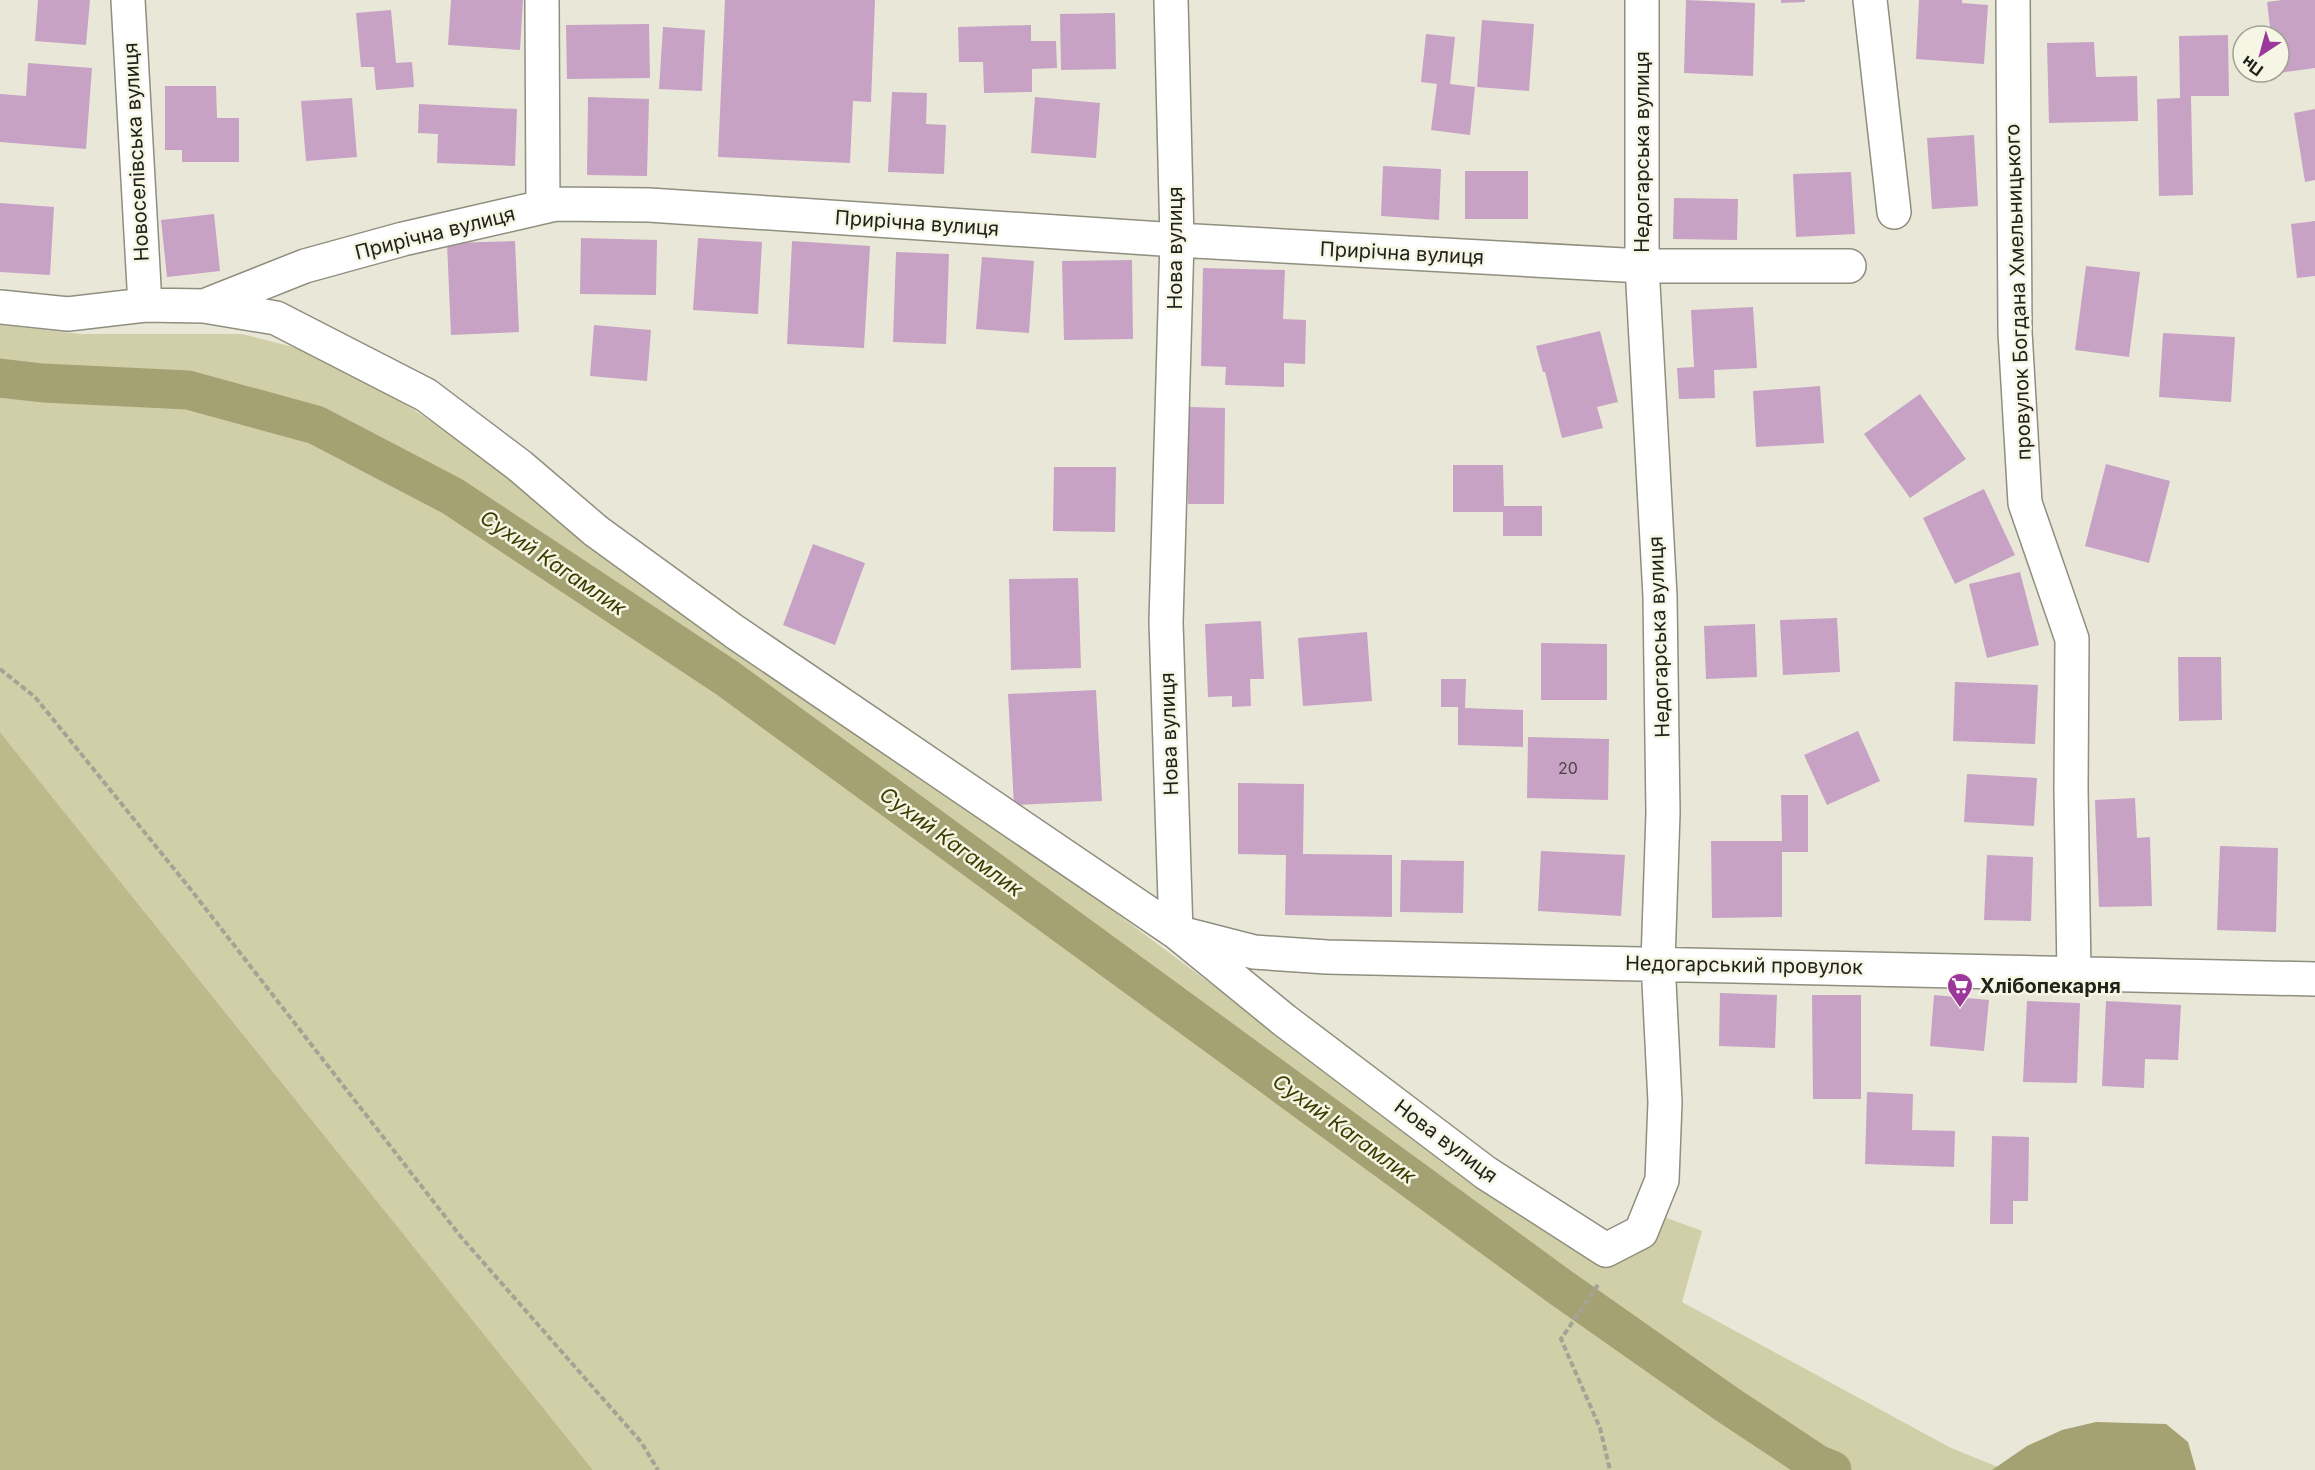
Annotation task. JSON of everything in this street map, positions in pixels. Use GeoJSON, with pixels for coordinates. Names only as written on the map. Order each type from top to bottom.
{"type":"FeatureCollection","features":[{"type":"Feature","properties":{"kind":"street","name":"Новоселівська вулиця"},"geometry":{"type":"LineString","coordinates":[[128,0],[145,305]]}},
{"type":"Feature","properties":{"kind":"street"},"geometry":{"type":"LineString","coordinates":[[543,0],[543,207]]}},
{"type":"Feature","properties":{"kind":"street","name":"Нова вулиця"},"geometry":{"type":"LineString","coordinates":[[1171,0],[1177,240],[1166,622],[1176,932],[1284,1020],[1604,1265]]}},
{"type":"Feature","properties":{"kind":"street","name":"Недогарська вулиця"},"geometry":{"type":"LineString","coordinates":[[1604,1265],[1641,1232],[1662,1180],[1665,1102],[1658,962],[1663,813],[1660,596],[1642,267],[1642,0]]}},
{"type":"Feature","properties":{"kind":"street"},"geometry":{"type":"LineString","coordinates":[[1870,0],[1894,212]]}},
{"type":"Feature","properties":{"kind":"street","name":"провулок Богдана Хмельницького"},"geometry":{"type":"LineString","coordinates":[[2013,0],[2015,332],[2025,503],[2072,639],[2071,789],[2074,973]]}},
{"type":"Feature","properties":{"kind":"street","name":"Прирічна вулиця"},"geometry":{"type":"LineString","coordinates":[[0,307],[69,314],[145,305],[204,306],[316,263],[403,239],[556,204],[649,205],[1177,240],[1642,267],[1849,266]]}},
{"type":"Feature","properties":{"kind":"street"},"geometry":{"type":"LineString","coordinates":[[204,306],[276,318],[426,395],[520,466],[596,531],[735,632],[1176,932]]}},
{"type":"Feature","properties":{"kind":"street","name":"Недогарський провулок"},"geometry":{"type":"LineString","coordinates":[[1176,932],[1254,952],[1327,957],[1658,962],[2315,979]]}},
{"type":"Feature","properties":{"kind":"path"},"geometry":{"type":"LineString","coordinates":[[0,669],[35,697],[188,886],[461,1237],[641,1442],[658,1470]]}},
{"type":"Feature","properties":{"kind":"path"},"geometry":{"type":"LineString","coordinates":[[1604,1265],[1561,1339],[1600,1428],[1610,1470]]}},
{"type":"Feature","properties":{"kind":"green space"},"geometry":{"type":"Polygon","coordinates":[[[0,325],[81,334],[242,334],[320,354],[411,408],[480,454],[556,519],[666,602],[988,818],[1351,1088],[1607,1268],[1637,1250],[1664,1217],[1702,1231],[1682,1302],[1951,1448],[1998,1467],[1992,1470],[593,1470],[0,732],[0,325]]]}},
{"type":"Feature","properties":{"kind":"shaded area"},"geometry":{"type":"Polygon","coordinates":[[[0,732],[593,1470],[0,1470],[0,732]]]}},
{"type":"Feature","properties":{"kind":"shaded area"},"geometry":{"type":"Polygon","coordinates":[[[2096,1422],[2166,1424],[2188,1442],[2196,1470],[1992,1470],[2027,1446],[2062,1430],[2096,1422]]]}},
{"type":"Feature","properties":{"kind":"building"},"geometry":{"type":"Polygon","coordinates":[[[38,0],[90,0],[86,45],[35,41],[38,0]]]}},
{"type":"Feature","properties":{"kind":"building"},"geometry":{"type":"Polygon","coordinates":[[[451,0],[523,0],[520,50],[448,45],[451,0]]]}},
{"type":"Feature","properties":{"kind":"building"},"geometry":{"type":"Polygon","coordinates":[[[725,0],[875,0],[871,102],[853,101],[850,163],[718,157],[725,0]]]}},
{"type":"Feature","properties":{"kind":"building"},"geometry":{"type":"Polygon","coordinates":[[[1686,0],[1755,3],[1753,76],[1684,73],[1686,0]]]}},
{"type":"Feature","properties":{"kind":"building"},"geometry":{"type":"Polygon","coordinates":[[[1781,0],[1805,0],[1805,2],[1781,3],[1781,0]]]}},
{"type":"Feature","properties":{"kind":"building"},"geometry":{"type":"Polygon","coordinates":[[[1919,0],[1962,0],[1962,3],[1988,5],[1984,64],[1916,59],[1919,0]]]}},
{"type":"Feature","properties":{"kind":"building"},"geometry":{"type":"Polygon","coordinates":[[[2315,0],[2315,68],[2291,71],[2291,24],[2270,24],[2267,2],[2315,0]]]}},
{"type":"Feature","properties":{"kind":"building"},"geometry":{"type":"Polygon","coordinates":[[[391,10],[396,63],[412,62],[414,87],[376,90],[374,67],[361,67],[356,13],[391,10]]]}},
{"type":"Feature","properties":{"kind":"building"},"geometry":{"type":"Polygon","coordinates":[[[1115,13],[1116,69],[1061,70],[1060,14],[1115,13]]]}},
{"type":"Feature","properties":{"kind":"building"},"geometry":{"type":"Polygon","coordinates":[[[1482,20],[1534,24],[1529,91],[1477,87],[1482,20]]]}},
{"type":"Feature","properties":{"kind":"building"},"geometry":{"type":"Polygon","coordinates":[[[649,24],[650,78],[567,79],[566,25],[649,24]]]}},
{"type":"Feature","properties":{"kind":"building"},"geometry":{"type":"Polygon","coordinates":[[[1031,25],[1031,41],[1056,41],[1057,68],[1032,69],[1032,92],[984,93],[983,62],[959,62],[958,27],[1031,25]]]}},
{"type":"Feature","properties":{"kind":"building"},"geometry":{"type":"Polygon","coordinates":[[[663,27],[705,30],[702,91],[659,89],[663,27]]]}},
{"type":"Feature","properties":{"kind":"building"},"geometry":{"type":"Polygon","coordinates":[[[1426,34],[1455,37],[1450,84],[1475,87],[1470,135],[1431,130],[1437,84],[1421,82],[1426,34]]]}},
{"type":"Feature","properties":{"kind":"building"},"geometry":{"type":"Polygon","coordinates":[[[2228,35],[2229,96],[2191,96],[2193,195],[2159,196],[2157,99],[2180,98],[2179,36],[2228,35]]]}},
{"type":"Feature","properties":{"kind":"building"},"geometry":{"type":"Polygon","coordinates":[[[2094,42],[2096,77],[2137,76],[2138,121],[2049,123],[2047,43],[2094,42]]]}},
{"type":"Feature","properties":{"kind":"building"},"geometry":{"type":"Polygon","coordinates":[[[28,63],[92,68],[86,149],[0,142],[0,94],[26,96],[28,63]]]}},
{"type":"Feature","properties":{"kind":"building"},"geometry":{"type":"Polygon","coordinates":[[[165,86],[216,86],[217,118],[239,118],[239,162],[182,162],[182,150],[165,150],[165,86]]]}},
{"type":"Feature","properties":{"kind":"building"},"geometry":{"type":"Polygon","coordinates":[[[892,92],[927,93],[926,124],[946,125],[944,174],[888,172],[892,92]]]}},
{"type":"Feature","properties":{"kind":"building"},"geometry":{"type":"Polygon","coordinates":[[[588,97],[649,99],[647,176],[587,175],[588,97]]]}},
{"type":"Feature","properties":{"kind":"building"},"geometry":{"type":"Polygon","coordinates":[[[1035,97],[1100,103],[1096,158],[1031,153],[1035,97]]]}},
{"type":"Feature","properties":{"kind":"building"},"geometry":{"type":"Polygon","coordinates":[[[352,98],[357,157],[306,161],[301,101],[352,98]]]}},
{"type":"Feature","properties":{"kind":"building"},"geometry":{"type":"Polygon","coordinates":[[[419,104],[517,109],[515,166],[437,163],[438,134],[418,133],[419,104]]]}},
{"type":"Feature","properties":{"kind":"building"},"geometry":{"type":"Polygon","coordinates":[[[2315,109],[2315,180],[2305,182],[2294,113],[2315,109]]]}},
{"type":"Feature","properties":{"kind":"building"},"geometry":{"type":"Polygon","coordinates":[[[1974,135],[1978,206],[1932,209],[1927,138],[1974,135]]]}},
{"type":"Feature","properties":{"kind":"building"},"geometry":{"type":"Polygon","coordinates":[[[1383,166],[1441,169],[1439,220],[1381,216],[1383,166]]]}},
{"type":"Feature","properties":{"kind":"building"},"geometry":{"type":"Polygon","coordinates":[[[1465,171],[1528,171],[1528,219],[1465,219],[1465,171]]]}},
{"type":"Feature","properties":{"kind":"building"},"geometry":{"type":"Polygon","coordinates":[[[1851,172],[1855,234],[1796,237],[1793,174],[1851,172]]]}},
{"type":"Feature","properties":{"kind":"building"},"geometry":{"type":"Polygon","coordinates":[[[1674,198],[1738,199],[1737,240],[1673,239],[1674,198]]]}},
{"type":"Feature","properties":{"kind":"building"},"geometry":{"type":"Polygon","coordinates":[[[0,203],[54,207],[50,275],[0,272],[0,203]]]}},
{"type":"Feature","properties":{"kind":"building"},"geometry":{"type":"Polygon","coordinates":[[[214,214],[220,271],[167,277],[161,220],[214,214]]]}},
{"type":"Feature","properties":{"kind":"building"},"geometry":{"type":"Polygon","coordinates":[[[2315,221],[2315,276],[2297,278],[2291,224],[2315,221]]]}},
{"type":"Feature","properties":{"kind":"building"},"geometry":{"type":"Polygon","coordinates":[[[581,238],[657,240],[656,295],[580,294],[581,238]]]}},
{"type":"Feature","properties":{"kind":"building"},"geometry":{"type":"Polygon","coordinates":[[[698,238],[762,242],[758,314],[693,310],[698,238]]]}},
{"type":"Feature","properties":{"kind":"building"},"geometry":{"type":"Polygon","coordinates":[[[515,241],[519,332],[451,335],[447,243],[515,241]]]}},
{"type":"Feature","properties":{"kind":"building"},"geometry":{"type":"Polygon","coordinates":[[[792,241],[870,246],[864,348],[787,344],[792,241]]]}},
{"type":"Feature","properties":{"kind":"building"},"geometry":{"type":"Polygon","coordinates":[[[896,252],[949,254],[946,344],[893,342],[896,252]]]}},
{"type":"Feature","properties":{"kind":"building"},"geometry":{"type":"Polygon","coordinates":[[[982,257],[1034,261],[1029,333],[976,329],[982,257]]]}},
{"type":"Feature","properties":{"kind":"building"},"geometry":{"type":"Polygon","coordinates":[[[1132,260],[1133,339],[1064,340],[1062,261],[1132,260]]]}},
{"type":"Feature","properties":{"kind":"building"},"geometry":{"type":"Polygon","coordinates":[[[2086,266],[2140,272],[2129,357],[2075,350],[2086,266]]]}},
{"type":"Feature","properties":{"kind":"building"},"geometry":{"type":"Polygon","coordinates":[[[1203,268],[1285,270],[1283,319],[1306,320],[1305,364],[1284,363],[1284,387],[1225,385],[1226,367],[1201,366],[1203,268]]]}},
{"type":"Feature","properties":{"kind":"building"},"geometry":{"type":"Polygon","coordinates":[[[1753,307],[1757,368],[1714,370],[1715,398],[1679,399],[1677,368],[1694,367],[1691,310],[1753,307]]]}},
{"type":"Feature","properties":{"kind":"building"},"geometry":{"type":"Polygon","coordinates":[[[594,325],[651,330],[647,381],[590,376],[594,325]]]}},
{"type":"Feature","properties":{"kind":"building"},"geometry":{"type":"Polygon","coordinates":[[[1600,331],[1618,402],[1597,407],[1603,428],[1562,438],[1536,346],[1600,331]]]}},
{"type":"Feature","properties":{"kind":"building"},"geometry":{"type":"Polygon","coordinates":[[[2163,333],[2235,337],[2231,402],[2159,397],[2163,333]]]}},
{"type":"Feature","properties":{"kind":"building"},"geometry":{"type":"Polygon","coordinates":[[[1820,386],[1824,443],[1756,447],[1753,391],[1820,386]]]}},
{"type":"Feature","properties":{"kind":"building"},"geometry":{"type":"Polygon","coordinates":[[[1920,394],[1966,459],[1910,498],[1864,434],[1920,394]]]}},
{"type":"Feature","properties":{"kind":"building"},"geometry":{"type":"Polygon","coordinates":[[[1189,407],[1225,408],[1224,504],[1188,504],[1189,407]]]}},
{"type":"Feature","properties":{"kind":"building"},"geometry":{"type":"Polygon","coordinates":[[[2106,464],[2170,481],[2149,563],[2085,546],[2106,464]]]}},
{"type":"Feature","properties":{"kind":"building"},"geometry":{"type":"Polygon","coordinates":[[[1453,465],[1503,465],[1504,506],[1542,506],[1542,536],[1503,536],[1503,512],[1453,512],[1453,465]]]}},
{"type":"Feature","properties":{"kind":"building"},"geometry":{"type":"Polygon","coordinates":[[[1054,467],[1116,467],[1115,532],[1053,531],[1054,467]]]}},
{"type":"Feature","properties":{"kind":"building"},"geometry":{"type":"Polygon","coordinates":[[[1984,489],[2015,555],[1955,584],[1923,518],[1984,489]]]}},
{"type":"Feature","properties":{"kind":"building"},"geometry":{"type":"Polygon","coordinates":[[[813,544],[865,563],[835,645],[783,625],[813,544]]]}},
{"type":"Feature","properties":{"kind":"building"},"geometry":{"type":"Polygon","coordinates":[[[2020,572],[2039,645],[1987,658],[1969,584],[2020,572]]]}},
{"type":"Feature","properties":{"kind":"building"},"geometry":{"type":"Polygon","coordinates":[[[1078,578],[1081,668],[1011,670],[1009,579],[1078,578]]]}},
{"type":"Feature","properties":{"kind":"building"},"geometry":{"type":"Polygon","coordinates":[[[1837,618],[1840,672],[1783,675],[1780,620],[1837,618]]]}},
{"type":"Feature","properties":{"kind":"building"},"geometry":{"type":"Polygon","coordinates":[[[1261,621],[1264,679],[1250,679],[1251,706],[1232,707],[1232,696],[1208,697],[1205,624],[1261,621]]]}},
{"type":"Feature","properties":{"kind":"building"},"geometry":{"type":"Polygon","coordinates":[[[1755,624],[1757,677],[1706,679],[1704,626],[1755,624]]]}},
{"type":"Feature","properties":{"kind":"building"},"geometry":{"type":"Polygon","coordinates":[[[1367,632],[1372,701],[1303,706],[1298,638],[1367,632]]]}},
{"type":"Feature","properties":{"kind":"building"},"geometry":{"type":"Polygon","coordinates":[[[1541,643],[1607,644],[1607,700],[1541,700],[1541,643]]]}},
{"type":"Feature","properties":{"kind":"building"},"geometry":{"type":"Polygon","coordinates":[[[2178,657],[2221,657],[2222,720],[2179,721],[2178,657]]]}},
{"type":"Feature","properties":{"kind":"building"},"geometry":{"type":"Polygon","coordinates":[[[1441,679],[1466,679],[1465,708],[1523,710],[1523,747],[1458,745],[1458,707],[1441,707],[1441,679]]]}},
{"type":"Feature","properties":{"kind":"building"},"geometry":{"type":"Polygon","coordinates":[[[1955,682],[2038,685],[2035,744],[1953,741],[1955,682]]]}},
{"type":"Feature","properties":{"kind":"building"},"geometry":{"type":"Polygon","coordinates":[[[1096,690],[1102,801],[1014,805],[1008,694],[1096,690]]]}},
{"type":"Feature","properties":{"kind":"building"},"geometry":{"type":"Polygon","coordinates":[[[1858,731],[1880,781],[1827,805],[1804,755],[1858,731]]]}},
{"type":"Feature","properties":{"kind":"building"},"geometry":{"type":"Polygon","coordinates":[[[1528,737],[1609,739],[1608,800],[1527,798],[1528,737]]]}},
{"type":"Feature","properties":{"kind":"building"},"geometry":{"type":"Polygon","coordinates":[[[1967,774],[2037,778],[2034,826],[1964,822],[1967,774]]]}},
{"type":"Feature","properties":{"kind":"building"},"geometry":{"type":"Polygon","coordinates":[[[1238,783],[1304,784],[1303,854],[1392,855],[1392,917],[1285,915],[1286,855],[1238,854],[1238,783]]]}},
{"type":"Feature","properties":{"kind":"building"},"geometry":{"type":"Polygon","coordinates":[[[1781,795],[1808,795],[1808,852],[1782,852],[1782,917],[1712,918],[1711,841],[1782,841],[1781,795]]]}},
{"type":"Feature","properties":{"kind":"building"},"geometry":{"type":"Polygon","coordinates":[[[2135,798],[2137,838],[2150,837],[2152,906],[2099,907],[2095,800],[2135,798]]]}},
{"type":"Feature","properties":{"kind":"building"},"geometry":{"type":"Polygon","coordinates":[[[2220,846],[2278,848],[2276,932],[2217,930],[2220,846]]]}},
{"type":"Feature","properties":{"kind":"building"},"geometry":{"type":"Polygon","coordinates":[[[1541,851],[1625,855],[1621,916],[1538,911],[1541,851]]]}},
{"type":"Feature","properties":{"kind":"building"},"geometry":{"type":"Polygon","coordinates":[[[1987,855],[2033,857],[2031,921],[1984,920],[1987,855]]]}},
{"type":"Feature","properties":{"kind":"building"},"geometry":{"type":"Polygon","coordinates":[[[1401,860],[1464,861],[1463,913],[1400,912],[1401,860]]]}},
{"type":"Feature","properties":{"kind":"building"},"geometry":{"type":"Polygon","coordinates":[[[1720,993],[1777,995],[1775,1048],[1719,1046],[1720,993]]]}},
{"type":"Feature","properties":{"kind":"building"},"geometry":{"type":"Polygon","coordinates":[[[1812,995],[1861,995],[1861,1099],[1813,1099],[1812,995]]]}},
{"type":"Feature","properties":{"kind":"building"},"geometry":{"type":"Polygon","coordinates":[[[1934,995],[1989,1000],[1984,1051],[1930,1046],[1934,995]]]}},
{"type":"Feature","properties":{"kind":"building"},"geometry":{"type":"Polygon","coordinates":[[[2027,1001],[2080,1003],[2077,1083],[2023,1082],[2027,1001]]]}},
{"type":"Feature","properties":{"kind":"building"},"geometry":{"type":"Polygon","coordinates":[[[2106,1001],[2181,1005],[2178,1060],[2145,1059],[2144,1088],[2102,1086],[2106,1001]]]}},
{"type":"Feature","properties":{"kind":"building"},"geometry":{"type":"Polygon","coordinates":[[[1867,1092],[1913,1094],[1912,1130],[1955,1131],[1954,1167],[1865,1164],[1867,1092]]]}},
{"type":"Feature","properties":{"kind":"building"},"geometry":{"type":"Polygon","coordinates":[[[1992,1136],[2029,1137],[2028,1201],[2013,1201],[2013,1224],[1990,1224],[1992,1136]]]}},
{"type":"Feature","properties":{"kind":"waterway","name":"Сухий Кагамлик"},"geometry":{"type":"LineString","coordinates":[[0,378],[43,383],[188,390],[316,425],[452,496],[727,678],[1560,1287],[1728,1405],[1817,1464],[1832,1470]]}},
{"type":"Feature","properties":{"kind":"place","name":"Хлібопекарня"},"geometry":{"type":"Point","coordinates":[1960,1009]}}]}
